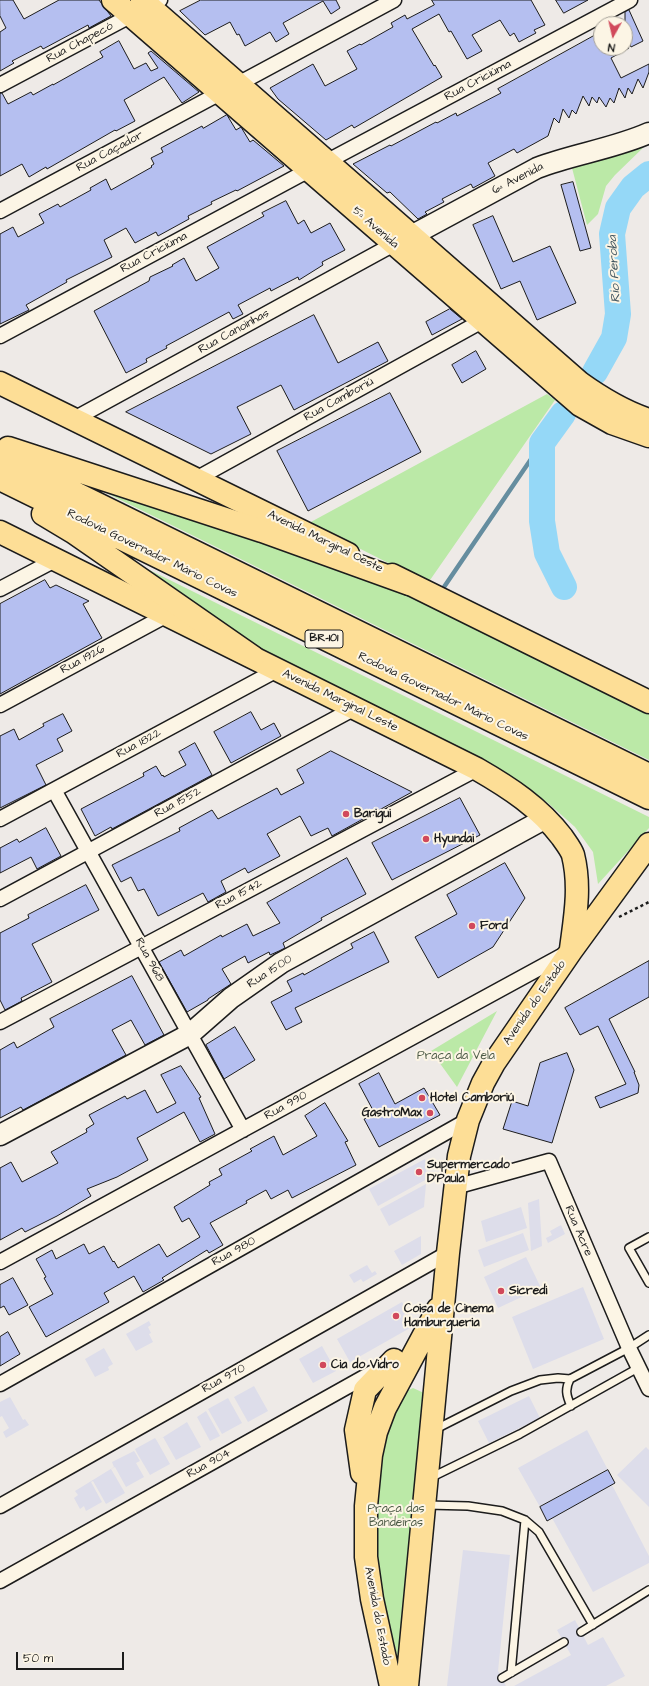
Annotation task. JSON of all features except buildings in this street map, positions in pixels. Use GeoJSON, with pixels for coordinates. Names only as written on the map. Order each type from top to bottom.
{"type":"FeatureCollection","features":[{"type":"Feature","properties":{"kind":"main road","name":"5ª Avenida"},"geometry":{"type":"LineString","coordinates":[[113,0],[146,5],[229,88],[402,240],[595,394],[614,405],[649,420]]}},
{"type":"Feature","properties":{"kind":"main road","name":"5ª Avenida"},"geometry":{"type":"LineString","coordinates":[[402,240],[482,321],[580,406],[612,423],[649,436]]}},
{"type":"Feature","properties":{"kind":"main road","name":"Avenida Marginal Oeste"},"geometry":{"type":"LineString","coordinates":[[0,383],[649,702]]}},
{"type":"Feature","properties":{"kind":"main road"},"geometry":{"type":"LineString","coordinates":[[0,445],[262,531],[409,584]]}},
{"type":"Feature","properties":{"kind":"main road","name":"Rodovia Governador Mário Covas"},"geometry":{"type":"LineString","coordinates":[[0,456],[649,775]]}},
{"type":"Feature","properties":{"kind":"main road","name":"Rodovia Governador Mário Covas"},"geometry":{"type":"LineString","coordinates":[[0,479],[649,798]]}},
{"type":"Feature","properties":{"kind":"main road"},"geometry":{"type":"LineString","coordinates":[[0,486],[72,532],[253,657]]}},
{"type":"Feature","properties":{"kind":"main road","name":"Avenida Marginal Leste"},"geometry":{"type":"LineString","coordinates":[[0,532],[477,768],[504,784],[546,818],[573,854],[578,895],[571,951]]}},
{"type":"Feature","properties":{"kind":"main road","name":"Avenida do Estado"},"geometry":{"type":"LineString","coordinates":[[407,1686],[443,1298],[459,1156],[468,1120],[483,1083],[494,1063],[571,951],[649,844]]}},
{"type":"Feature","properties":{"kind":"main road","name":"Avenida do Estado"},"geometry":{"type":"LineString","coordinates":[[391,1686],[372,1599],[366,1557],[366,1506],[371,1455],[376,1432],[385,1408],[443,1298]]}},
{"type":"Feature","properties":{"kind":"main road"},"geometry":{"type":"LineString","coordinates":[[366,1506],[356,1430],[365,1390],[394,1360]]}},
{"type":"Feature","properties":{"kind":"street","name":"Rua Caçador"},"geometry":{"type":"LineString","coordinates":[[0,211],[394,0]]}},
{"type":"Feature","properties":{"kind":"street","name":"Rua Criciúma"},"geometry":{"type":"LineString","coordinates":[[0,336],[630,0]]}},
{"type":"Feature","properties":{"kind":"street","name":"Rua Chapecó"},"geometry":{"type":"LineString","coordinates":[[0,86],[146,5]]}},
{"type":"Feature","properties":{"kind":"street","name":"6ª Avenida"},"geometry":{"type":"LineString","coordinates":[[402,240],[536,168],[550,163],[604,150],[649,133]]}},
{"type":"Feature","properties":{"kind":"street","name":"Rua Canoinhas"},"geometry":{"type":"LineString","coordinates":[[74,419],[402,240]]}},
{"type":"Feature","properties":{"kind":"street","name":"Rua Camboriú"},"geometry":{"type":"LineString","coordinates":[[196,479],[482,321]]}},
{"type":"Feature","properties":{"kind":"street"},"geometry":{"type":"LineString","coordinates":[[0,589],[55,560]]}},
{"type":"Feature","properties":{"kind":"street","name":"Rua 1926"},"geometry":{"type":"LineString","coordinates":[[0,705],[167,615]]}},
{"type":"Feature","properties":{"kind":"street","name":"Rua 1822"},"geometry":{"type":"LineString","coordinates":[[0,819],[278,670]]}},
{"type":"Feature","properties":{"kind":"street","name":"Rua 1552"},"geometry":{"type":"LineString","coordinates":[[0,899],[356,708]]}},
{"type":"Feature","properties":{"kind":"street","name":"Rua 1542"},"geometry":{"type":"LineString","coordinates":[[0,1022],[477,768]]}},
{"type":"Feature","properties":{"kind":"street","name":"Rua 968"},"geometry":{"type":"LineString","coordinates":[[54,790],[244,1130]]}},
{"type":"Feature","properties":{"kind":"street","name":"Rua 1500"},"geometry":{"type":"LineString","coordinates":[[0,1135],[190,1034],[231,998],[281,963],[546,818]]}},
{"type":"Feature","properties":{"kind":"street","name":"Rua 990"},"geometry":{"type":"LineString","coordinates":[[0,1262],[571,951]]}},
{"type":"Feature","properties":{"kind":"street","name":"Rua 980"},"geometry":{"type":"LineString","coordinates":[[0,1384],[468,1120]]}},
{"type":"Feature","properties":{"kind":"street","name":"Rua Acre"},"geometry":{"type":"LineString","coordinates":[[455,1187],[549,1161],[629,1348],[649,1389]]}},
{"type":"Feature","properties":{"kind":"street","name":"Rua 970"},"geometry":{"type":"LineString","coordinates":[[0,1506],[448,1253]]}},
{"type":"Feature","properties":{"kind":"street","name":"Rua 904"},"geometry":{"type":"LineString","coordinates":[[0,1581],[419,1346]]}},
{"type":"Feature","properties":{"kind":"lane"},"geometry":{"type":"LineString","coordinates":[[649,1237],[629,1248],[649,1283]]}},
{"type":"Feature","properties":{"kind":"lane"},"geometry":{"type":"LineString","coordinates":[[431,1432],[511,1391],[540,1380],[558,1378],[570,1379],[629,1348],[649,1335]]}},
{"type":"Feature","properties":{"kind":"lane"},"geometry":{"type":"LineString","coordinates":[[426,1480],[520,1434],[638,1368]]}},
{"type":"Feature","properties":{"kind":"lane"},"geometry":{"type":"LineString","coordinates":[[570,1379],[566,1390],[571,1406]]}},
{"type":"Feature","properties":{"kind":"lane"},"geometry":{"type":"LineString","coordinates":[[424,1505],[468,1506],[502,1511],[525,1520],[539,1532],[594,1625]]}},
{"type":"Feature","properties":{"kind":"lane"},"geometry":{"type":"LineString","coordinates":[[511,1673],[525,1520]]}},
{"type":"Feature","properties":{"kind":"lane"},"geometry":{"type":"LineString","coordinates":[[581,1632],[649,1590]]}},
{"type":"Feature","properties":{"kind":"lane"},"geometry":{"type":"LineString","coordinates":[[502,1678],[564,1642]]}},
{"type":"Feature","properties":{"kind":"shaded area"},"geometry":{"type":"Polygon","coordinates":[[[425,1159],[427,1179],[378,1206],[369,1189],[425,1159]]]}},
{"type":"Feature","properties":{"kind":"shaded area"},"geometry":{"type":"Polygon","coordinates":[[[426,1184],[424,1207],[389,1226],[380,1209],[426,1184]]]}},
{"type":"Feature","properties":{"kind":"shaded area"},"geometry":{"type":"Polygon","coordinates":[[[539,1199],[542,1246],[531,1251],[528,1203],[539,1199]]]}},
{"type":"Feature","properties":{"kind":"shaded area"},"geometry":{"type":"Polygon","coordinates":[[[521,1207],[527,1228],[486,1242],[481,1221],[521,1207]]]}},
{"type":"Feature","properties":{"kind":"shaded area"},"geometry":{"type":"Polygon","coordinates":[[[561,1225],[565,1234],[548,1243],[546,1238],[552,1235],[550,1231],[561,1225]]]}},
{"type":"Feature","properties":{"kind":"shaded area"},"geometry":{"type":"Polygon","coordinates":[[[523,1233],[529,1250],[484,1267],[478,1250],[523,1233]]]}},
{"type":"Feature","properties":{"kind":"shaded area"},"geometry":{"type":"Polygon","coordinates":[[[421,1236],[421,1254],[402,1265],[394,1251],[421,1236]]]}},
{"type":"Feature","properties":{"kind":"shaded area"},"geometry":{"type":"Polygon","coordinates":[[[526,1257],[541,1288],[498,1308],[484,1277],[526,1257]]]}},
{"type":"Feature","properties":{"kind":"shaded area"},"geometry":{"type":"Polygon","coordinates":[[[367,1265],[372,1273],[375,1271],[377,1274],[363,1282],[361,1279],[354,1283],[349,1275],[367,1265]]]}},
{"type":"Feature","properties":{"kind":"shaded area"},"geometry":{"type":"Polygon","coordinates":[[[583,1287],[604,1339],[533,1369],[512,1317],[583,1287]]]}},
{"type":"Feature","properties":{"kind":"shaded area"},"geometry":{"type":"Polygon","coordinates":[[[402,1302],[408,1312],[403,1315],[410,1328],[350,1362],[337,1339],[402,1302]]]}},
{"type":"Feature","properties":{"kind":"shaded area"},"geometry":{"type":"Polygon","coordinates":[[[149,1321],[151,1325],[148,1327],[151,1333],[149,1334],[153,1342],[136,1351],[126,1334],[149,1321]]]}},
{"type":"Feature","properties":{"kind":"shaded area"},"geometry":{"type":"Polygon","coordinates":[[[322,1346],[336,1371],[313,1383],[299,1359],[322,1346]]]}},
{"type":"Feature","properties":{"kind":"shaded area"},"geometry":{"type":"Polygon","coordinates":[[[104,1348],[113,1364],[108,1367],[109,1370],[95,1377],[85,1359],[104,1348]]]}},
{"type":"Feature","properties":{"kind":"shaded area"},"geometry":{"type":"Polygon","coordinates":[[[254,1386],[268,1411],[248,1422],[234,1397],[254,1386]]]}},
{"type":"Feature","properties":{"kind":"shaded area"},"geometry":{"type":"Polygon","coordinates":[[[529,1396],[540,1418],[489,1443],[478,1421],[529,1396]]]}},
{"type":"Feature","properties":{"kind":"shaded area"},"geometry":{"type":"Polygon","coordinates":[[[10,1397],[23,1420],[25,1419],[29,1425],[6,1438],[3,1432],[9,1428],[2,1416],[0,1417],[0,1402],[10,1397]]]}},
{"type":"Feature","properties":{"kind":"shaded area"},"geometry":{"type":"Polygon","coordinates":[[[228,1398],[242,1423],[222,1434],[208,1409],[228,1398]]]}},
{"type":"Feature","properties":{"kind":"shaded area"},"geometry":{"type":"Polygon","coordinates":[[[206,1411],[220,1436],[210,1441],[197,1417],[206,1411]]]}},
{"type":"Feature","properties":{"kind":"shaded area"},"geometry":{"type":"Polygon","coordinates":[[[187,1422],[201,1447],[176,1460],[163,1437],[187,1422]]]}},
{"type":"Feature","properties":{"kind":"shaded area"},"geometry":{"type":"Polygon","coordinates":[[[587,1430],[608,1470],[540,1507],[518,1468],[587,1430]]]}},
{"type":"Feature","properties":{"kind":"shaded area"},"geometry":{"type":"Polygon","coordinates":[[[155,1438],[170,1464],[150,1475],[135,1449],[155,1438]]]}},
{"type":"Feature","properties":{"kind":"shaded area"},"geometry":{"type":"Polygon","coordinates":[[[646,1447],[649,1450],[649,1507],[617,1475],[646,1447]]]}},
{"type":"Feature","properties":{"kind":"shaded area"},"geometry":{"type":"Polygon","coordinates":[[[134,1451],[140,1461],[136,1463],[144,1477],[126,1487],[115,1467],[111,1469],[125,1493],[106,1504],[93,1481],[91,1482],[102,1502],[86,1511],[84,1506],[80,1509],[74,1498],[78,1495],[75,1491],[114,1467],[112,1462],[134,1451]]]}},
{"type":"Feature","properties":{"kind":"shaded area"},"geometry":{"type":"Polygon","coordinates":[[[612,1485],[649,1556],[649,1563],[593,1592],[552,1518],[612,1485]]]}},
{"type":"Feature","properties":{"kind":"shaded area"},"geometry":{"type":"Polygon","coordinates":[[[463,1550],[510,1555],[498,1671],[506,1686],[447,1686],[463,1550]]]}},
{"type":"Feature","properties":{"kind":"shaded area"},"geometry":{"type":"Polygon","coordinates":[[[575,1620],[588,1645],[603,1637],[625,1676],[606,1686],[514,1686],[571,1655],[557,1630],[575,1620]]]}},
{"type":"Feature","properties":{"kind":"green space"},"geometry":{"type":"Polygon","coordinates":[[[647,144],[615,175],[606,186],[598,214],[587,225],[572,168],[647,144]]]}},
{"type":"Feature","properties":{"kind":"green space"},"geometry":{"type":"Polygon","coordinates":[[[547,394],[555,400],[428,583],[309,523],[547,394]]]}},
{"type":"Feature","properties":{"kind":"green space"},"geometry":{"type":"Polygon","coordinates":[[[78,479],[401,589],[638,710],[649,713],[649,760],[78,479]]]}},
{"type":"Feature","properties":{"kind":"green space"},"geometry":{"type":"Polygon","coordinates":[[[109,550],[649,817],[649,828],[598,884],[593,852],[575,827],[548,803],[497,770],[237,639],[109,550]]]}},
{"type":"Feature","properties":{"kind":"green space","name":"Praça da Vela"},"geometry":{"type":"Polygon","coordinates":[[[497,1011],[457,1087],[431,1051],[497,1011]]]}},
{"type":"Feature","properties":{"kind":"green space","name":"Praça das Bandeiras"},"geometry":{"type":"Polygon","coordinates":[[[413,1388],[424,1393],[400,1668],[375,1562],[375,1518],[382,1456],[391,1415],[402,1393],[413,1388]]]}},
{"type":"Feature","properties":{"kind":"waterway","name":"Rio Peroba"},"geometry":{"type":"LineString","coordinates":[[595,372],[614,338],[618,314],[612,234],[618,208],[633,187],[649,174]]}},
{"type":"Feature","properties":{"kind":"waterway","name":"Rio Peroba"},"geometry":{"type":"LineString","coordinates":[[563,414],[542,443],[542,521],[547,553],[564,587]]}},
{"type":"Feature","properties":{"kind":"waterway"},"geometry":{"type":"LineString","coordinates":[[444,587],[542,443]]}},
{"type":"Feature","properties":{"kind":"place","name":"Barigui"},"geometry":{"type":"Point","coordinates":[346,814]}},
{"type":"Feature","properties":{"kind":"place","name":"Hyundai"},"geometry":{"type":"Point","coordinates":[426,839]}},
{"type":"Feature","properties":{"kind":"place","name":"Ford"},"geometry":{"type":"Point","coordinates":[472,926]}},
{"type":"Feature","properties":{"kind":"place","name":"Hotel Camboriú"},"geometry":{"type":"Point","coordinates":[422,1098]}},
{"type":"Feature","properties":{"kind":"place","name":"GastroMax"},"geometry":{"type":"Point","coordinates":[430,1113]}},
{"type":"Feature","properties":{"kind":"place","name":"Supermercado D'Paula"},"geometry":{"type":"Point","coordinates":[419,1172]}},
{"type":"Feature","properties":{"kind":"place","name":"Sicredi"},"geometry":{"type":"Point","coordinates":[501,1291]}},
{"type":"Feature","properties":{"kind":"place","name":"Coisa de Cinema Hamburgueria"},"geometry":{"type":"Point","coordinates":[396,1316]}},
{"type":"Feature","properties":{"kind":"place","name":"Cia do Vidro"},"geometry":{"type":"Point","coordinates":[323,1365]}}]}
